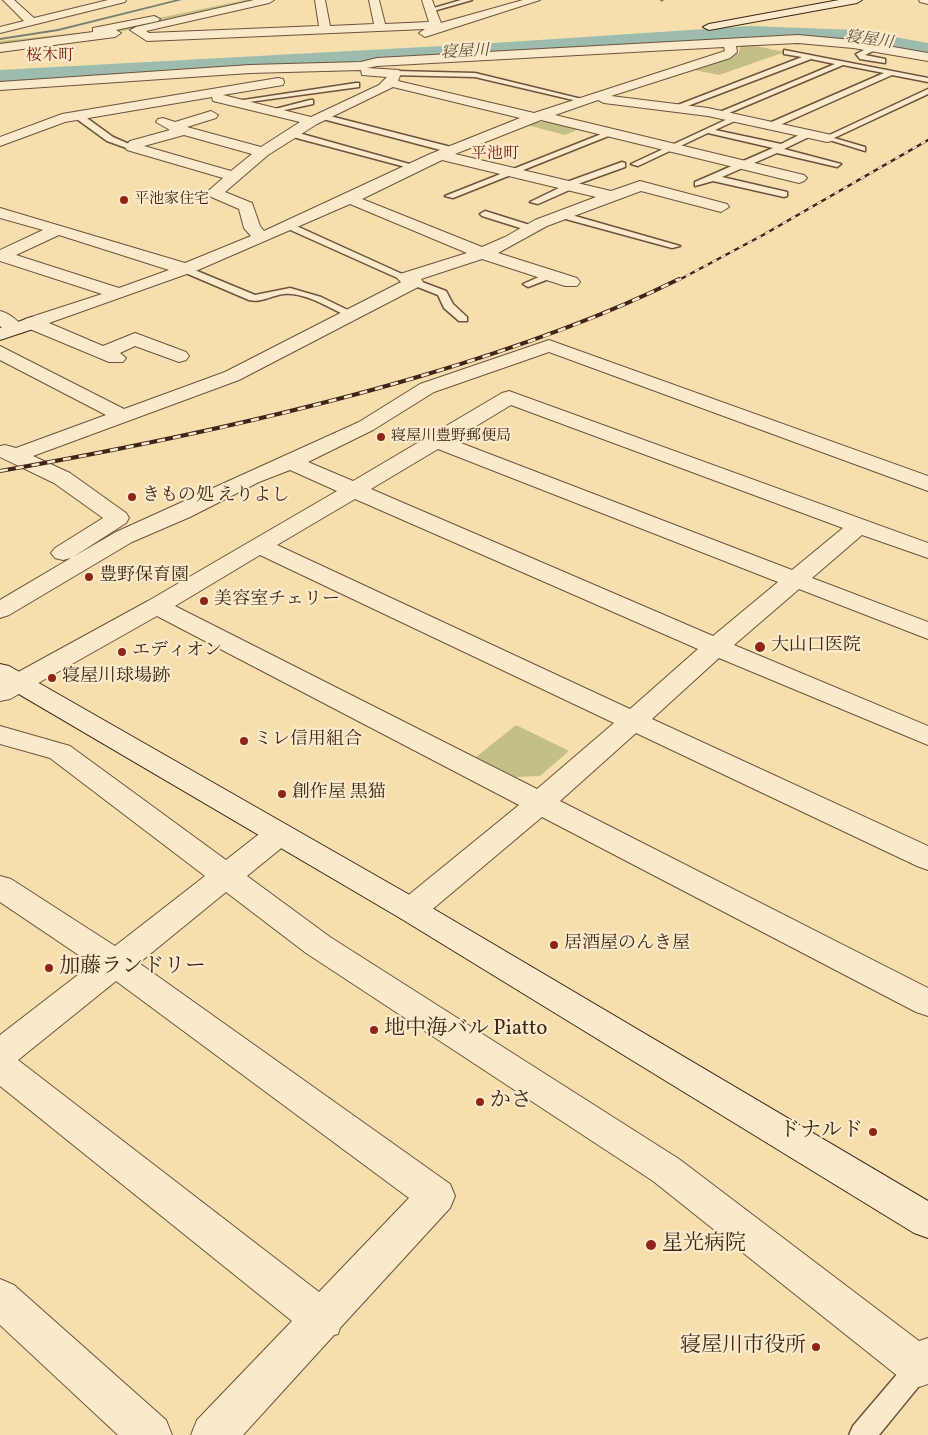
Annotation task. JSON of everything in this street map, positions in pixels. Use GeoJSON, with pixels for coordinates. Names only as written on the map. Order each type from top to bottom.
{"type":"FeatureCollection","features":[{"type":"Feature","properties":{"kind":"street"},"geometry":{"type":"LineString","coordinates":[[8,0],[32,22]]}},
{"type":"Feature","properties":{"kind":"street"},"geometry":{"type":"LineString","coordinates":[[77,0],[88,8]]}},
{"type":"Feature","properties":{"kind":"street"},"geometry":{"type":"LineString","coordinates":[[1,37],[32,22],[121,0]]}},
{"type":"Feature","properties":{"kind":"street"},"geometry":{"type":"LineString","coordinates":[[214,0],[226,3]]}},
{"type":"Feature","properties":{"kind":"street"},"geometry":{"type":"LineString","coordinates":[[1,37],[135,27],[238,0]]}},
{"type":"Feature","properties":{"kind":"street"},"geometry":{"type":"LineString","coordinates":[[97,30],[135,27],[212,14],[267,0],[268,32]]}},
{"type":"Feature","properties":{"kind":"street"},"geometry":{"type":"LineString","coordinates":[[320,0],[325,30]]}},
{"type":"Feature","properties":{"kind":"street"},"geometry":{"type":"LineString","coordinates":[[374,0],[380,27]]}},
{"type":"Feature","properties":{"kind":"street"},"geometry":{"type":"LineString","coordinates":[[120,20],[135,27],[147,37],[380,27],[436,27],[535,0]]}},
{"type":"Feature","properties":{"kind":"street"},"geometry":{"type":"LineString","coordinates":[[16,328],[120,294],[185,269],[350,199],[447,152],[538,117],[731,52],[728,40],[707,28],[848,0]]}},
{"type":"Feature","properties":{"kind":"street"},"geometry":{"type":"LineString","coordinates":[[924,0],[928,1]]}},
{"type":"Feature","properties":{"kind":"street"},"geometry":{"type":"LineString","coordinates":[[429,5],[436,27]]}},
{"type":"Feature","properties":{"kind":"street"},"geometry":{"type":"LineString","coordinates":[[196,10],[212,14]]}},
{"type":"Feature","properties":{"kind":"street"},"geometry":{"type":"LineString","coordinates":[[210,34],[212,14]]}},
{"type":"Feature","properties":{"kind":"street"},"geometry":{"type":"LineString","coordinates":[[396,39],[432,32],[436,27]]}},
{"type":"Feature","properties":{"kind":"street"},"geometry":{"type":"LineString","coordinates":[[0,142],[45,124],[77,115],[313,76],[361,66],[374,58],[564,53],[728,40],[821,41],[874,47],[928,57]]}},
{"type":"Feature","properties":{"kind":"street"},"geometry":{"type":"LineString","coordinates":[[0,86],[250,69],[361,66]]}},
{"type":"Feature","properties":{"kind":"street"},"geometry":{"type":"LineString","coordinates":[[313,76],[373,72],[538,117],[799,178]]}},
{"type":"Feature","properties":{"kind":"street"},"geometry":{"type":"LineString","coordinates":[[261,237],[252,228],[246,206],[214,192],[263,152],[317,118],[393,78]]}},
{"type":"Feature","properties":{"kind":"street"},"geometry":{"type":"LineString","coordinates":[[207,95],[271,111],[317,118]]}},
{"type":"Feature","properties":{"kind":"street"},"geometry":{"type":"LineString","coordinates":[[592,99],[718,114],[827,138]]}},
{"type":"Feature","properties":{"kind":"street"},"geometry":{"type":"LineString","coordinates":[[122,107],[179,129],[263,152]]}},
{"type":"Feature","properties":{"kind":"street"},"geometry":{"type":"LineString","coordinates":[[132,147],[134,144],[179,129],[211,115]]}},
{"type":"Feature","properties":{"kind":"street"},"geometry":{"type":"LineString","coordinates":[[132,147],[232,176]]}},
{"type":"Feature","properties":{"kind":"street"},"geometry":{"type":"LineString","coordinates":[[447,152],[513,172],[612,196]]}},
{"type":"Feature","properties":{"kind":"street"},"geometry":{"type":"LineString","coordinates":[[7,452],[123,416],[232,376],[351,314],[410,280],[482,252],[533,229],[541,223],[565,216],[640,186],[721,207]]}},
{"type":"Feature","properties":{"kind":"street"},"geometry":{"type":"LineString","coordinates":[[350,199],[482,252],[571,282]]}},
{"type":"Feature","properties":{"kind":"street"},"geometry":{"type":"LineString","coordinates":[[0,213],[185,269]]}},
{"type":"Feature","properties":{"kind":"street"},"geometry":{"type":"LineString","coordinates":[[0,256],[58,229]]}},
{"type":"Feature","properties":{"kind":"street"},"geometry":{"type":"LineString","coordinates":[[0,256],[120,294]]}},
{"type":"Feature","properties":{"kind":"street"},"geometry":{"type":"LineString","coordinates":[[0,316],[16,328],[109,355],[135,339],[155,347],[177,347]]}},
{"type":"Feature","properties":{"kind":"street"},"geometry":{"type":"LineString","coordinates":[[0,610],[124,537],[366,426],[427,388],[549,346],[928,484]]}},
{"type":"Feature","properties":{"kind":"street"},"geometry":{"type":"LineString","coordinates":[[0,352],[123,416]]}},
{"type":"Feature","properties":{"kind":"street"},"geometry":{"type":"LineString","coordinates":[[6,682],[157,606],[509,397],[928,551]]}},
{"type":"Feature","properties":{"kind":"street"},"geometry":{"type":"LineString","coordinates":[[437,441],[928,631]]}},
{"type":"Feature","properties":{"kind":"street"},"geometry":{"type":"LineString","coordinates":[[7,452],[62,478],[118,518]]}},
{"type":"Feature","properties":{"kind":"street"},"geometry":{"type":"LineString","coordinates":[[290,462],[716,647],[928,736]]}},
{"type":"Feature","properties":{"kind":"street"},"geometry":{"type":"LineString","coordinates":[[0,600],[4,594],[118,518],[210,497]]}},
{"type":"Feature","properties":{"kind":"street"},"geometry":{"type":"LineString","coordinates":[[411,910],[540,803],[716,647],[859,526]]}},
{"type":"Feature","properties":{"kind":"street"},"geometry":{"type":"LineString","coordinates":[[259,546],[928,859]]}},
{"type":"Feature","properties":{"kind":"street"},"geometry":{"type":"LineString","coordinates":[[157,606],[928,1002]]}},
{"type":"Feature","properties":{"kind":"street"},"geometry":{"type":"LineString","coordinates":[[6,682],[411,910],[928,1220]]}},
{"type":"Feature","properties":{"kind":"street"},"geometry":{"type":"LineString","coordinates":[[0,735],[60,752],[318,945],[666,1170],[925,1366]]}},
{"type":"Feature","properties":{"kind":"street"},"geometry":{"type":"LineString","coordinates":[[0,1055],[279,834]]}},
{"type":"Feature","properties":{"kind":"street"},"geometry":{"type":"LineString","coordinates":[[0,887],[115,963],[436,1196],[323,1320],[214,1435]]}},
{"type":"Feature","properties":{"kind":"street"},"geometry":{"type":"LineString","coordinates":[[0,1066],[323,1320]]}},
{"type":"Feature","properties":{"kind":"street"},"geometry":{"type":"LineString","coordinates":[[0,1298],[150,1435]]}},
{"type":"Feature","properties":{"kind":"lane"},"geometry":{"type":"LineString","coordinates":[[429,5],[468,0]]}},
{"type":"Feature","properties":{"kind":"lane"},"geometry":{"type":"LineString","coordinates":[[804,49],[821,41]]}},
{"type":"Feature","properties":{"kind":"lane"},"geometry":{"type":"LineString","coordinates":[[874,47],[860,54],[863,57],[891,63]]}},
{"type":"Feature","properties":{"kind":"lane"},"geometry":{"type":"LineString","coordinates":[[787,52],[928,80]]}},
{"type":"Feature","properties":{"kind":"lane"},"geometry":{"type":"LineString","coordinates":[[674,108],[809,57]]}},
{"type":"Feature","properties":{"kind":"lane"},"geometry":{"type":"LineString","coordinates":[[718,114],[840,64]]}},
{"type":"Feature","properties":{"kind":"lane"},"geometry":{"type":"LineString","coordinates":[[770,126],[892,73]]}},
{"type":"Feature","properties":{"kind":"lane"},"geometry":{"type":"LineString","coordinates":[[393,78],[475,75],[592,99]]}},
{"type":"Feature","properties":{"kind":"lane"},"geometry":{"type":"LineString","coordinates":[[234,102],[356,85]]}},
{"type":"Feature","properties":{"kind":"lane"},"geometry":{"type":"LineString","coordinates":[[827,138],[928,91]]}},
{"type":"Feature","properties":{"kind":"lane"},"geometry":{"type":"LineString","coordinates":[[271,111],[310,102]]}},
{"type":"Feature","properties":{"kind":"lane"},"geometry":{"type":"LineString","coordinates":[[77,115],[124,146],[132,147]]}},
{"type":"Feature","properties":{"kind":"lane"},"geometry":{"type":"LineString","coordinates":[[317,118],[447,152]]}},
{"type":"Feature","properties":{"kind":"lane"},"geometry":{"type":"LineString","coordinates":[[635,164],[673,148],[734,118]]}},
{"type":"Feature","properties":{"kind":"lane"},"geometry":{"type":"LineString","coordinates":[[708,130],[836,164]]}},
{"type":"Feature","properties":{"kind":"lane"},"geometry":{"type":"LineString","coordinates":[[450,196],[612,133]]}},
{"type":"Feature","properties":{"kind":"lane"},"geometry":{"type":"LineString","coordinates":[[292,134],[416,167]]}},
{"type":"Feature","properties":{"kind":"lane"},"geometry":{"type":"LineString","coordinates":[[698,184],[744,165],[808,134]]}},
{"type":"Feature","properties":{"kind":"lane"},"geometry":{"type":"LineString","coordinates":[[827,138],[862,149]]}},
{"type":"Feature","properties":{"kind":"lane"},"geometry":{"type":"LineString","coordinates":[[535,202],[622,165]]}},
{"type":"Feature","properties":{"kind":"lane"},"geometry":{"type":"LineString","coordinates":[[713,178],[784,194]]}},
{"type":"Feature","properties":{"kind":"lane"},"geometry":{"type":"LineString","coordinates":[[484,214],[533,229]]}},
{"type":"Feature","properties":{"kind":"lane"},"geometry":{"type":"LineString","coordinates":[[565,216],[675,246]]}},
{"type":"Feature","properties":{"kind":"lane"},"geometry":{"type":"LineString","coordinates":[[289,226],[442,293],[448,306],[463,319]]}},
{"type":"Feature","properties":{"kind":"lane"},"geometry":{"type":"LineString","coordinates":[[185,269],[253,298],[262,299],[282,291],[294,291],[351,314]]}},
{"type":"Feature","properties":{"kind":"lane"},"geometry":{"type":"LineString","coordinates":[[528,284],[550,274]]}},
{"type":"Feature","properties":{"kind":"lane"},"geometry":{"type":"LineString","coordinates":[[862,1435],[925,1366]]}},
{"type":"Feature","properties":{"kind":"shaded area"},"geometry":{"type":"Polygon","coordinates":[[[245,0],[264,0],[123,31],[0,47],[0,41],[97,31],[245,0]]]}},
{"type":"Feature","properties":{"kind":"shaded area"},"geometry":{"type":"Polygon","coordinates":[[[746,44],[785,52],[719,75],[690,69],[739,53],[740,46],[746,44]]]}},
{"type":"Feature","properties":{"kind":"shaded area"},"geometry":{"type":"Polygon","coordinates":[[[549,120],[582,128],[565,135],[527,125],[549,120]]]}},
{"type":"Feature","properties":{"kind":"shaded area"},"geometry":{"type":"Polygon","coordinates":[[[516,725],[569,751],[540,776],[516,777],[476,757],[516,725]]]}},
{"type":"Feature","properties":{"kind":"waterway"},"geometry":{"type":"LineString","coordinates":[[0,39],[58,30],[180,0]]}},
{"type":"Feature","properties":{"kind":"waterway","name":"寝屋川"},"geometry":{"type":"LineString","coordinates":[[0,78],[479,52],[750,33],[856,37],[928,51]]}},
{"type":"Feature","properties":{"kind":"waterway","name":"寝屋川"},"geometry":{"type":"LineString","coordinates":[[479,52],[503,45]]}},
{"type":"Feature","properties":{"kind":"railway"},"geometry":{"type":"LineString","coordinates":[[677,281],[763,235],[928,140]]}},
{"type":"Feature","properties":{"kind":"railway"},"geometry":{"type":"LineString","coordinates":[[0,471],[212,430],[369,391],[520,345],[585,321],[679,279]]}},
{"type":"Feature","properties":{"kind":"place","name":"平池家住宅"},"geometry":{"type":"Point","coordinates":[124,200]}},
{"type":"Feature","properties":{"kind":"place","name":"寝屋川豊野郵便局"},"geometry":{"type":"Point","coordinates":[381,437]}},
{"type":"Feature","properties":{"kind":"place","name":"きもの処 えりよし"},"geometry":{"type":"Point","coordinates":[132,497]}},
{"type":"Feature","properties":{"kind":"place","name":"豊野保育園"},"geometry":{"type":"Point","coordinates":[89,577]}},
{"type":"Feature","properties":{"kind":"place","name":"美容室チェリー"},"geometry":{"type":"Point","coordinates":[204,601]}},
{"type":"Feature","properties":{"kind":"place","name":"大山口医院"},"geometry":{"type":"Point","coordinates":[760,647]}},
{"type":"Feature","properties":{"kind":"place","name":"エディオン"},"geometry":{"type":"Point","coordinates":[122,652]}},
{"type":"Feature","properties":{"kind":"place","name":"寝屋川球場跡"},"geometry":{"type":"Point","coordinates":[52,678]}},
{"type":"Feature","properties":{"kind":"place","name":"ミレ信用組合"},"geometry":{"type":"Point","coordinates":[244,741]}},
{"type":"Feature","properties":{"kind":"place","name":"創作屋 黒猫"},"geometry":{"type":"Point","coordinates":[282,794]}},
{"type":"Feature","properties":{"kind":"place","name":"居酒屋のんき屋"},"geometry":{"type":"Point","coordinates":[554,945]}},
{"type":"Feature","properties":{"kind":"place","name":"加藤ランドリー"},"geometry":{"type":"Point","coordinates":[49,968]}},
{"type":"Feature","properties":{"kind":"place","name":"地中海バル Piatto"},"geometry":{"type":"Point","coordinates":[374,1030]}},
{"type":"Feature","properties":{"kind":"place","name":"かさ"},"geometry":{"type":"Point","coordinates":[480,1102]}},
{"type":"Feature","properties":{"kind":"place","name":"ドナルド"},"geometry":{"type":"Point","coordinates":[873,1132]}},
{"type":"Feature","properties":{"kind":"place","name":"星光病院"},"geometry":{"type":"Point","coordinates":[651,1245]}},
{"type":"Feature","properties":{"kind":"place","name":"寝屋川市役所"},"geometry":{"type":"Point","coordinates":[816,1347]}},
{"type":"Feature","properties":{"kind":"district","name":"桜木町"},"geometry":{"type":"Point","coordinates":[50,57]}},
{"type":"Feature","properties":{"kind":"district","name":"平池町"},"geometry":{"type":"Point","coordinates":[495,155]}}]}
